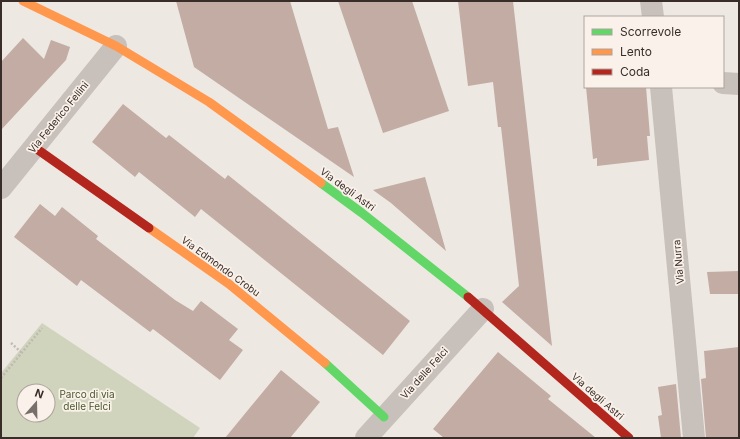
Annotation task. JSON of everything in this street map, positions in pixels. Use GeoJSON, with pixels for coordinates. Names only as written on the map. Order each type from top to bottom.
{"type":"FeatureCollection","features":[{"type":"Feature","properties":{"kind":"street","name":"Via degli Astri"},"geometry":{"type":"LineString","coordinates":[[23,1],[116,46],[209,102],[362,213],[483,309],[629,438]]}},
{"type":"Feature","properties":{"kind":"street"},"geometry":{"type":"LineString","coordinates":[[651,1],[653,16]]}},
{"type":"Feature","properties":{"kind":"street","name":"Via Federico Fellini"},"geometry":{"type":"LineString","coordinates":[[1,188],[116,46]]}},
{"type":"Feature","properties":{"kind":"street"},"geometry":{"type":"LineString","coordinates":[[724,83],[739,84]]}},
{"type":"Feature","properties":{"kind":"street","name":"Via Nurra"},"geometry":{"type":"LineString","coordinates":[[661,88],[694,438]]}},
{"type":"Feature","properties":{"kind":"street","name":"Via Edmondo Crobu"},"geometry":{"type":"LineString","coordinates":[[34,147],[229,284],[315,354],[376,431]]}},
{"type":"Feature","properties":{"kind":"street","name":"Via delle Felci"},"geometry":{"type":"LineString","coordinates":[[376,431],[483,309]]}},
{"type":"Feature","properties":{"kind":"path"},"geometry":{"type":"LineString","coordinates":[[1,378],[42,328]]}},
{"type":"Feature","properties":{"kind":"path"},"geometry":{"type":"LineString","coordinates":[[10,343],[22,353]]}},
{"type":"Feature","properties":{"kind":"green space","name":"Parco di via delle Felci"},"geometry":{"type":"Polygon","coordinates":[[[42,323],[200,428],[193,438],[1,438],[1,373],[42,323]]]}},
{"type":"Feature","properties":{"kind":"building"},"geometry":{"type":"Polygon","coordinates":[[[176,1],[290,1],[328,129],[338,127],[354,177],[194,67],[176,1]]]}},
{"type":"Feature","properties":{"kind":"building"},"geometry":{"type":"Polygon","coordinates":[[[338,1],[412,1],[449,111],[383,133],[338,1]]]}},
{"type":"Feature","properties":{"kind":"building"},"geometry":{"type":"Polygon","coordinates":[[[458,1],[513,1],[552,346],[502,302],[519,286],[501,127],[498,127],[493,82],[468,86],[458,1]]]}},
{"type":"Feature","properties":{"kind":"building"},"geometry":{"type":"Polygon","coordinates":[[[23,38],[44,59],[51,40],[70,47],[66,60],[1,130],[1,62],[23,38]]]}},
{"type":"Feature","properties":{"kind":"building"},"geometry":{"type":"Polygon","coordinates":[[[586,88],[646,88],[650,136],[647,136],[649,160],[597,166],[597,158],[593,159],[586,88]]]}},
{"type":"Feature","properties":{"kind":"building"},"geometry":{"type":"Polygon","coordinates":[[[123,104],[166,138],[169,135],[225,179],[228,175],[410,321],[383,355],[201,209],[195,217],[139,172],[135,177],[92,142],[123,104]]]}},
{"type":"Feature","properties":{"kind":"building"},"geometry":{"type":"Polygon","coordinates":[[[425,177],[446,251],[391,203],[373,190],[425,177]]]}},
{"type":"Feature","properties":{"kind":"building"},"geometry":{"type":"Polygon","coordinates":[[[40,204],[55,216],[62,207],[98,236],[96,239],[175,300],[193,311],[201,301],[238,329],[229,340],[243,350],[220,380],[153,329],[150,332],[81,280],[77,286],[14,237],[40,204]]]}},
{"type":"Feature","properties":{"kind":"building"},"geometry":{"type":"Polygon","coordinates":[[[739,271],[739,294],[710,294],[707,272],[739,271]]]}},
{"type":"Feature","properties":{"kind":"building"},"geometry":{"type":"Polygon","coordinates":[[[739,347],[739,438],[706,438],[701,379],[706,378],[704,351],[739,347]]]}},
{"type":"Feature","properties":{"kind":"building"},"geometry":{"type":"Polygon","coordinates":[[[498,352],[551,396],[548,399],[596,438],[444,438],[433,429],[498,352]]]}},
{"type":"Feature","properties":{"kind":"building"},"geometry":{"type":"Polygon","coordinates":[[[281,370],[320,402],[290,438],[225,438],[281,370]]]}},
{"type":"Feature","properties":{"kind":"building"},"geometry":{"type":"Polygon","coordinates":[[[676,384],[681,438],[661,438],[658,416],[662,415],[658,387],[676,384]]]}},
{"type":"Feature","properties":{"kind":"traffic: fast"},"geometry":{"type":"LineString","coordinates":[[321,183],[362,213],[468,297]]}},
{"type":"Feature","properties":{"kind":"traffic: fast"},"geometry":{"type":"LineString","coordinates":[[325,363],[384,417]]}},
{"type":"Feature","properties":{"kind":"traffic: slow"},"geometry":{"type":"LineString","coordinates":[[23,1],[116,46],[209,102],[321,183]]}},
{"type":"Feature","properties":{"kind":"traffic: slow"},"geometry":{"type":"LineString","coordinates":[[149,228],[229,284],[325,363]]}},
{"type":"Feature","properties":{"kind":"traffic: jam"},"geometry":{"type":"LineString","coordinates":[[34,147],[149,228]]}},
{"type":"Feature","properties":{"kind":"traffic: jam"},"geometry":{"type":"LineString","coordinates":[[468,297],[629,438]]}}]}
